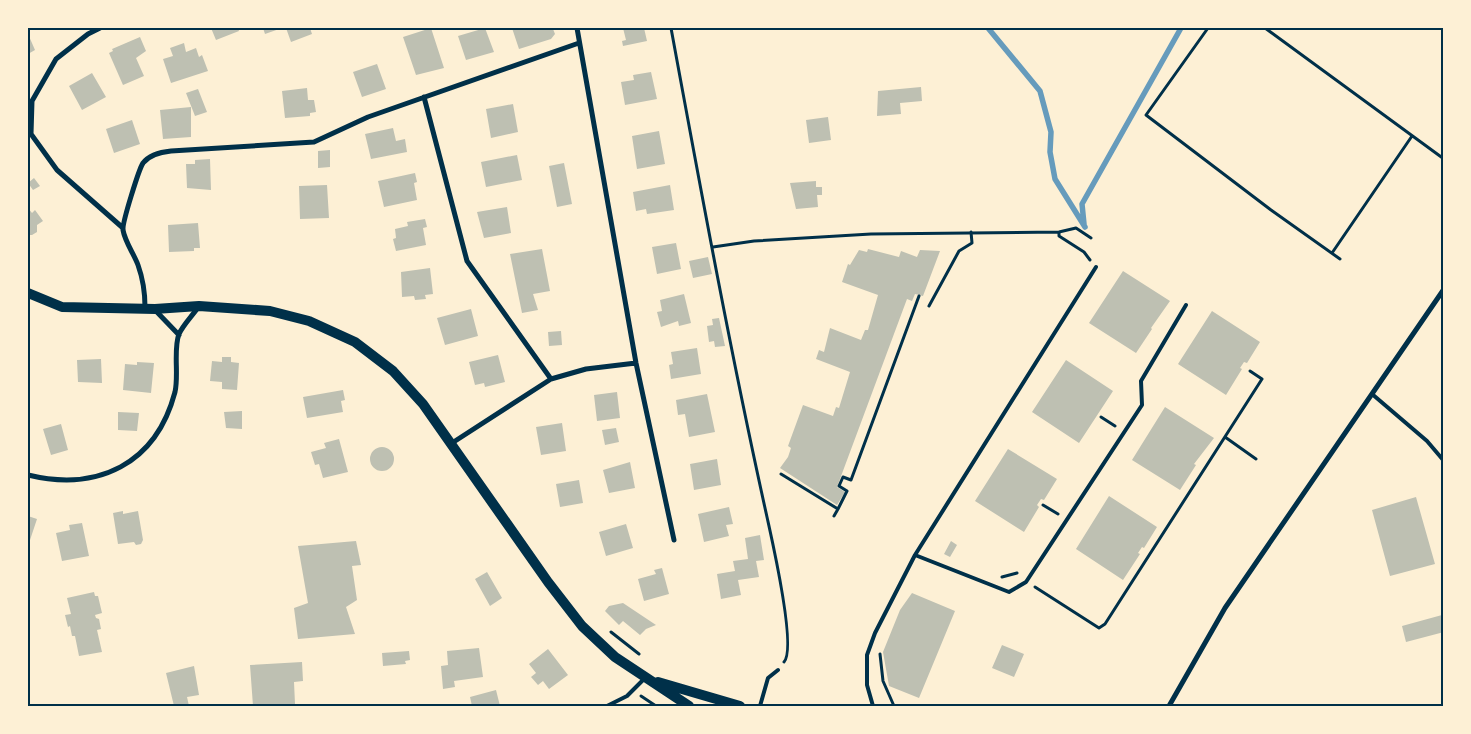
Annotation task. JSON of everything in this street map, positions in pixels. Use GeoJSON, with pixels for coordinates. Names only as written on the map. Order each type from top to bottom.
{"type":"FeatureCollection","features":[{"type":"Feature","properties":{"kind":"main road"},"geometry":{"type":"LineString","coordinates":[[28,293],[62,307],[150,308],[199,306],[240,308],[286,314],[343,335],[374,355],[403,380],[452,443],[571,612],[610,652],[689,706]]}},
{"type":"Feature","properties":{"kind":"main road"},"geometry":{"type":"LineString","coordinates":[[646,677],[740,706]]}},
{"type":"Feature","properties":{"kind":"street"},"geometry":{"type":"LineString","coordinates":[[100,28],[88,34],[56,59],[32,101],[31,134],[57,170],[123,228],[138,266],[150,308],[179,335]]}},
{"type":"Feature","properties":{"kind":"street"},"geometry":{"type":"LineString","coordinates":[[576,28],[636,363],[674,540]]}},
{"type":"Feature","properties":{"kind":"street"},"geometry":{"type":"LineString","coordinates":[[123,228],[143,163],[160,152],[314,142],[368,117],[579,43]]}},
{"type":"Feature","properties":{"kind":"street"},"geometry":{"type":"LineString","coordinates":[[424,97],[467,261],[551,379]]}},
{"type":"Feature","properties":{"kind":"street"},"geometry":{"type":"LineString","coordinates":[[1169,706],[1226,608],[1444,289]]}},
{"type":"Feature","properties":{"kind":"street"},"geometry":{"type":"LineString","coordinates":[[28,475],[65,481],[102,475],[125,465],[147,448],[170,409],[176,389],[179,335],[199,306]]}},
{"type":"Feature","properties":{"kind":"street"},"geometry":{"type":"LineString","coordinates":[[452,443],[551,379],[586,369],[636,363]]}},
{"type":"Feature","properties":{"kind":"lane"},"geometry":{"type":"LineString","coordinates":[[873,706],[867,686],[867,655],[875,633],[916,555],[1096,267]]}},
{"type":"Feature","properties":{"kind":"lane"},"geometry":{"type":"LineString","coordinates":[[916,555],[1009,592],[1026,582],[1142,405],[1141,381],[1186,305]]}},
{"type":"Feature","properties":{"kind":"lane"},"geometry":{"type":"LineString","coordinates":[[1372,394],[1427,441],[1444,461]]}},
{"type":"Feature","properties":{"kind":"lane"},"geometry":{"type":"LineString","coordinates":[[760,706],[768,678],[778,670]]}},
{"type":"Feature","properties":{"kind":"lane"},"geometry":{"type":"LineString","coordinates":[[607,706],[627,696],[646,677]]}},
{"type":"Feature","properties":{"kind":"path"},"geometry":{"type":"LineString","coordinates":[[671,28],[748,436],[779,570],[788,642],[787,659],[778,670]]}},
{"type":"Feature","properties":{"kind":"path"},"geometry":{"type":"LineString","coordinates":[[1208,28],[1146,116],[1340,259]]}},
{"type":"Feature","properties":{"kind":"path"},"geometry":{"type":"LineString","coordinates":[[1265,28],[1444,159]]}},
{"type":"Feature","properties":{"kind":"path"},"geometry":{"type":"LineString","coordinates":[[1332,253],[1412,136]]}},
{"type":"Feature","properties":{"kind":"path"},"geometry":{"type":"LineString","coordinates":[[713,247],[754,241],[871,234],[1059,232],[1076,228],[1091,238]]}},
{"type":"Feature","properties":{"kind":"path"},"geometry":{"type":"LineString","coordinates":[[929,306],[959,251],[972,244],[971,232]]}},
{"type":"Feature","properties":{"kind":"path"},"geometry":{"type":"LineString","coordinates":[[1059,232],[1059,236],[1084,252],[1096,267]]}},
{"type":"Feature","properties":{"kind":"path"},"geometry":{"type":"LineString","coordinates":[[834,516],[847,492],[839,486],[842,477],[851,480],[919,296]]}},
{"type":"Feature","properties":{"kind":"path"},"geometry":{"type":"LineString","coordinates":[[1026,582],[1099,628],[1105,624],[1262,379],[1250,371]]}},
{"type":"Feature","properties":{"kind":"path"},"geometry":{"type":"LineString","coordinates":[[1225,437],[1256,459]]}},
{"type":"Feature","properties":{"kind":"path"},"geometry":{"type":"LineString","coordinates":[[781,474],[838,509]]}},
{"type":"Feature","properties":{"kind":"path"},"geometry":{"type":"LineString","coordinates":[[1043,505],[1061,516]]}},
{"type":"Feature","properties":{"kind":"path"},"geometry":{"type":"LineString","coordinates":[[999,578],[1023,570]]}},
{"type":"Feature","properties":{"kind":"path"},"geometry":{"type":"LineString","coordinates":[[881,646],[883,682],[894,706]]}},
{"type":"Feature","properties":{"kind":"building"},"geometry":{"type":"Polygon","coordinates":[[[211,28],[238,28],[239,31],[216,40],[211,28]]]}},
{"type":"Feature","properties":{"kind":"building"},"geometry":{"type":"Polygon","coordinates":[[[263,28],[282,28],[265,34],[263,28]]]}},
{"type":"Feature","properties":{"kind":"building"},"geometry":{"type":"Polygon","coordinates":[[[286,28],[310,28],[312,34],[291,42],[286,28]]]}},
{"type":"Feature","properties":{"kind":"building"},"geometry":{"type":"Polygon","coordinates":[[[431,28],[444,68],[416,75],[403,37],[431,28]]]}},
{"type":"Feature","properties":{"kind":"building"},"geometry":{"type":"Polygon","coordinates":[[[485,28],[494,52],[466,60],[458,36],[485,28]]]}},
{"type":"Feature","properties":{"kind":"building"},"geometry":{"type":"Polygon","coordinates":[[[512,28],[558,28],[553,29],[555,34],[551,39],[519,49],[512,28]]]}},
{"type":"Feature","properties":{"kind":"building"},"geometry":{"type":"Polygon","coordinates":[[[623,28],[644,28],[647,41],[623,46],[622,41],[626,40],[623,28]]]}},
{"type":"Feature","properties":{"kind":"building"},"geometry":{"type":"Polygon","coordinates":[[[28,34],[35,50],[28,54],[28,34]]]}},
{"type":"Feature","properties":{"kind":"building"},"geometry":{"type":"Polygon","coordinates":[[[140,37],[146,51],[136,58],[144,76],[123,85],[109,53],[113,51],[112,49],[140,37]]]}},
{"type":"Feature","properties":{"kind":"building"},"geometry":{"type":"Polygon","coordinates":[[[184,43],[186,52],[196,48],[199,57],[202,55],[208,71],[171,83],[163,59],[173,56],[170,48],[184,43]]]}},
{"type":"Feature","properties":{"kind":"building"},"geometry":{"type":"Polygon","coordinates":[[[377,64],[386,89],[362,97],[353,72],[377,64]]]}},
{"type":"Feature","properties":{"kind":"building"},"geometry":{"type":"Polygon","coordinates":[[[651,72],[657,99],[625,105],[621,82],[634,80],[633,75],[651,72]]]}},
{"type":"Feature","properties":{"kind":"building"},"geometry":{"type":"Polygon","coordinates":[[[92,73],[106,97],[82,110],[69,86],[92,73]]]}},
{"type":"Feature","properties":{"kind":"building"},"geometry":{"type":"Polygon","coordinates":[[[921,87],[922,101],[900,103],[901,114],[877,116],[878,91],[921,87]]]}},
{"type":"Feature","properties":{"kind":"building"},"geometry":{"type":"Polygon","coordinates":[[[307,88],[308,100],[314,100],[316,112],[310,113],[310,116],[285,118],[282,91],[307,88]]]}},
{"type":"Feature","properties":{"kind":"building"},"geometry":{"type":"Polygon","coordinates":[[[198,89],[207,112],[195,116],[186,93],[198,89]]]}},
{"type":"Feature","properties":{"kind":"building"},"geometry":{"type":"Polygon","coordinates":[[[513,104],[518,132],[491,138],[486,109],[513,104]]]}},
{"type":"Feature","properties":{"kind":"building"},"geometry":{"type":"Polygon","coordinates":[[[191,107],[191,137],[163,139],[160,110],[191,107]]]}},
{"type":"Feature","properties":{"kind":"building"},"geometry":{"type":"Polygon","coordinates":[[[828,117],[831,140],[809,143],[806,120],[828,117]]]}},
{"type":"Feature","properties":{"kind":"building"},"geometry":{"type":"Polygon","coordinates":[[[132,120],[140,144],[114,153],[106,129],[132,120]]]}},
{"type":"Feature","properties":{"kind":"building"},"geometry":{"type":"Polygon","coordinates":[[[393,128],[396,141],[405,139],[407,152],[371,159],[365,134],[393,128]]]}},
{"type":"Feature","properties":{"kind":"building"},"geometry":{"type":"Polygon","coordinates":[[[659,131],[665,164],[637,169],[632,136],[659,131]]]}},
{"type":"Feature","properties":{"kind":"building"},"geometry":{"type":"Polygon","coordinates":[[[330,150],[330,167],[318,168],[318,151],[330,150]]]}},
{"type":"Feature","properties":{"kind":"building"},"geometry":{"type":"Polygon","coordinates":[[[517,155],[522,180],[486,187],[481,162],[517,155]]]}},
{"type":"Feature","properties":{"kind":"building"},"geometry":{"type":"Polygon","coordinates":[[[210,159],[211,190],[187,188],[186,164],[195,164],[195,160],[210,159]]]}},
{"type":"Feature","properties":{"kind":"building"},"geometry":{"type":"Polygon","coordinates":[[[564,163],[572,204],[557,207],[549,166],[564,163]]]}},
{"type":"Feature","properties":{"kind":"building"},"geometry":{"type":"Polygon","coordinates":[[[415,173],[417,182],[414,183],[417,200],[384,207],[378,181],[415,173]]]}},
{"type":"Feature","properties":{"kind":"building"},"geometry":{"type":"Polygon","coordinates":[[[34,178],[40,186],[33,190],[28,183],[34,178]]]}},
{"type":"Feature","properties":{"kind":"building"},"geometry":{"type":"Polygon","coordinates":[[[816,181],[816,187],[822,187],[822,195],[817,195],[818,207],[796,209],[790,183],[816,181]]]}},
{"type":"Feature","properties":{"kind":"building"},"geometry":{"type":"Polygon","coordinates":[[[327,185],[329,218],[300,219],[299,186],[327,185]]]}},
{"type":"Feature","properties":{"kind":"building"},"geometry":{"type":"Polygon","coordinates":[[[670,185],[674,210],[647,214],[646,209],[636,211],[633,192],[670,185]]]}},
{"type":"Feature","properties":{"kind":"building"},"geometry":{"type":"Polygon","coordinates":[[[507,207],[511,233],[484,238],[477,212],[507,207]]]}},
{"type":"Feature","properties":{"kind":"building"},"geometry":{"type":"Polygon","coordinates":[[[28,208],[32,213],[35,210],[43,221],[37,225],[37,232],[32,235],[28,235],[28,208]]]}},
{"type":"Feature","properties":{"kind":"building"},"geometry":{"type":"Polygon","coordinates":[[[425,219],[427,227],[423,228],[426,245],[396,251],[393,239],[396,238],[395,229],[408,226],[407,222],[425,219]]]}},
{"type":"Feature","properties":{"kind":"building"},"geometry":{"type":"Polygon","coordinates":[[[198,223],[200,248],[194,248],[194,251],[169,252],[168,225],[198,223]]]}},
{"type":"Feature","properties":{"kind":"building"},"geometry":{"type":"Polygon","coordinates":[[[676,243],[681,269],[657,274],[652,247],[676,243]]]}},
{"type":"Feature","properties":{"kind":"building"},"geometry":{"type":"Polygon","coordinates":[[[542,249],[550,291],[533,294],[538,310],[522,313],[510,254],[542,249]]]}},
{"type":"Feature","properties":{"kind":"building"},"geometry":{"type":"Polygon","coordinates":[[[868,249],[899,257],[901,251],[917,257],[920,250],[940,251],[923,296],[915,294],[912,301],[907,299],[837,487],[845,492],[837,505],[780,468],[788,457],[791,448],[788,446],[803,405],[833,416],[836,407],[839,408],[850,372],[816,359],[819,350],[824,352],[830,328],[861,340],[865,330],[868,330],[878,295],[842,282],[848,264],[850,265],[859,250],[867,252],[868,249]]]}},
{"type":"Feature","properties":{"kind":"building"},"geometry":{"type":"Polygon","coordinates":[[[708,257],[712,274],[693,278],[689,261],[708,257]]]}},
{"type":"Feature","properties":{"kind":"building"},"geometry":{"type":"Polygon","coordinates":[[[430,268],[433,294],[425,295],[426,299],[415,300],[414,296],[402,297],[401,272],[430,268]]]}},
{"type":"Feature","properties":{"kind":"building"},"geometry":{"type":"Polygon","coordinates":[[[1123,271],[1170,301],[1136,353],[1089,323],[1123,271]]]}},
{"type":"Feature","properties":{"kind":"building"},"geometry":{"type":"Polygon","coordinates":[[[684,294],[691,323],[679,326],[678,321],[661,327],[657,312],[662,311],[660,300],[684,294]]]}},
{"type":"Feature","properties":{"kind":"building"},"geometry":{"type":"Polygon","coordinates":[[[471,309],[478,336],[445,345],[437,318],[471,309]]]}},
{"type":"Feature","properties":{"kind":"building"},"geometry":{"type":"Polygon","coordinates":[[[1212,311],[1260,342],[1247,363],[1244,362],[1240,368],[1242,369],[1226,395],[1178,364],[1212,311]]]}},
{"type":"Feature","properties":{"kind":"building"},"geometry":{"type":"Polygon","coordinates":[[[719,318],[725,346],[715,347],[714,341],[709,342],[707,326],[713,325],[712,319],[719,318]]]}},
{"type":"Feature","properties":{"kind":"building"},"geometry":{"type":"Polygon","coordinates":[[[561,331],[562,345],[549,346],[548,332],[561,331]]]}},
{"type":"Feature","properties":{"kind":"building"},"geometry":{"type":"Polygon","coordinates":[[[697,348],[701,374],[671,379],[669,365],[673,364],[671,352],[697,348]]]}},
{"type":"Feature","properties":{"kind":"building"},"geometry":{"type":"Polygon","coordinates":[[[498,355],[505,382],[485,387],[484,383],[475,385],[469,362],[498,355]]]}},
{"type":"Feature","properties":{"kind":"building"},"geometry":{"type":"Polygon","coordinates":[[[222,357],[231,357],[231,362],[239,363],[237,390],[222,389],[222,382],[210,381],[212,361],[222,362],[222,357]]]}},
{"type":"Feature","properties":{"kind":"building"},"geometry":{"type":"Polygon","coordinates":[[[101,359],[102,383],[78,382],[77,360],[101,359]]]}},
{"type":"Feature","properties":{"kind":"building"},"geometry":{"type":"Polygon","coordinates":[[[1066,360],[1113,391],[1079,443],[1032,412],[1066,360]]]}},
{"type":"Feature","properties":{"kind":"building"},"geometry":{"type":"Polygon","coordinates":[[[137,362],[154,363],[151,393],[123,390],[125,364],[137,365],[137,362]]]}},
{"type":"Feature","properties":{"kind":"building"},"geometry":{"type":"Polygon","coordinates":[[[343,390],[345,400],[341,401],[343,412],[307,418],[303,397],[343,390]]]}},
{"type":"Feature","properties":{"kind":"building"},"geometry":{"type":"Polygon","coordinates":[[[617,392],[620,418],[597,421],[594,395],[617,392]]]}},
{"type":"Feature","properties":{"kind":"building"},"geometry":{"type":"Polygon","coordinates":[[[707,394],[715,432],[689,437],[685,414],[678,415],[676,400],[707,394]]]}},
{"type":"Feature","properties":{"kind":"building"},"geometry":{"type":"Polygon","coordinates":[[[1165,407],[1214,438],[1194,464],[1196,465],[1180,490],[1132,460],[1165,407]]]}},
{"type":"Feature","properties":{"kind":"building"},"geometry":{"type":"Polygon","coordinates":[[[242,411],[242,429],[226,428],[224,412],[242,411]]]}},
{"type":"Feature","properties":{"kind":"building"},"geometry":{"type":"Polygon","coordinates":[[[118,412],[139,413],[137,431],[118,430],[118,412]]]}},
{"type":"Feature","properties":{"kind":"building"},"geometry":{"type":"Polygon","coordinates":[[[562,423],[566,451],[541,455],[536,427],[562,423]]]}},
{"type":"Feature","properties":{"kind":"building"},"geometry":{"type":"Polygon","coordinates":[[[61,424],[68,450],[51,455],[43,429],[61,424]]]}},
{"type":"Feature","properties":{"kind":"building"},"geometry":{"type":"Polygon","coordinates":[[[616,428],[619,442],[605,445],[602,430],[616,428]]]}},
{"type":"Feature","properties":{"kind":"building"},"geometry":{"type":"Polygon","coordinates":[[[339,439],[348,472],[323,478],[319,464],[315,465],[311,452],[326,448],[324,443],[339,439]]]}},
{"type":"Feature","properties":{"kind":"building"},"geometry":{"type":"Polygon","coordinates":[[[382,447],[391,450],[394,459],[391,468],[382,471],[373,468],[370,459],[373,450],[382,447]]]}},
{"type":"Feature","properties":{"kind":"building"},"geometry":{"type":"Polygon","coordinates":[[[1008,449],[1057,479],[1044,500],[1041,499],[1037,505],[1039,507],[1024,532],[975,501],[1008,449]]]}},
{"type":"Feature","properties":{"kind":"building"},"geometry":{"type":"Polygon","coordinates":[[[717,459],[721,485],[694,490],[690,464],[717,459]]]}},
{"type":"Feature","properties":{"kind":"building"},"geometry":{"type":"Polygon","coordinates":[[[630,462],[635,488],[609,493],[603,470],[630,462]]]}},
{"type":"Feature","properties":{"kind":"building"},"geometry":{"type":"Polygon","coordinates":[[[579,480],[583,503],[560,507],[556,484],[579,480]]]}},
{"type":"Feature","properties":{"kind":"building"},"geometry":{"type":"Polygon","coordinates":[[[1109,496],[1157,527],[1144,548],[1142,547],[1138,553],[1140,554],[1123,580],[1076,549],[1109,496]]]}},
{"type":"Feature","properties":{"kind":"building"},"geometry":{"type":"Polygon","coordinates":[[[1416,497],[1435,564],[1390,576],[1372,510],[1416,497]]]}},
{"type":"Feature","properties":{"kind":"building"},"geometry":{"type":"Polygon","coordinates":[[[729,507],[733,524],[726,525],[729,536],[704,542],[698,514],[729,507]]]}},
{"type":"Feature","properties":{"kind":"building"},"geometry":{"type":"Polygon","coordinates":[[[123,511],[123,514],[138,511],[143,540],[141,544],[136,545],[134,542],[118,544],[113,513],[123,511]]]}},
{"type":"Feature","properties":{"kind":"building"},"geometry":{"type":"Polygon","coordinates":[[[28,516],[37,519],[28,546],[28,516]]]}},
{"type":"Feature","properties":{"kind":"building"},"geometry":{"type":"Polygon","coordinates":[[[82,523],[89,556],[62,561],[56,533],[70,530],[69,525],[82,523]]]}},
{"type":"Feature","properties":{"kind":"building"},"geometry":{"type":"Polygon","coordinates":[[[626,524],[633,548],[606,556],[599,532],[626,524]]]}},
{"type":"Feature","properties":{"kind":"building"},"geometry":{"type":"Polygon","coordinates":[[[760,535],[764,560],[756,561],[759,577],[738,580],[741,595],[721,599],[717,574],[735,571],[733,561],[748,559],[745,538],[760,535]]]}},
{"type":"Feature","properties":{"kind":"building"},"geometry":{"type":"Polygon","coordinates":[[[356,541],[361,565],[352,566],[357,600],[346,607],[355,634],[298,639],[294,608],[308,603],[298,546],[356,541]]]}},
{"type":"Feature","properties":{"kind":"building"},"geometry":{"type":"Polygon","coordinates":[[[951,541],[957,545],[950,557],[944,554],[951,541]]]}},
{"type":"Feature","properties":{"kind":"building"},"geometry":{"type":"Polygon","coordinates":[[[662,568],[669,594],[644,601],[638,579],[656,574],[654,570],[662,568]]]}},
{"type":"Feature","properties":{"kind":"building"},"geometry":{"type":"Polygon","coordinates":[[[487,572],[502,598],[490,606],[475,579],[487,572]]]}},
{"type":"Feature","properties":{"kind":"building"},"geometry":{"type":"Polygon","coordinates":[[[94,592],[95,596],[98,596],[102,613],[95,615],[99,619],[101,629],[97,630],[102,652],[79,656],[75,636],[72,636],[65,615],[71,614],[67,598],[94,592]]]}},
{"type":"Feature","properties":{"kind":"building"},"geometry":{"type":"Polygon","coordinates":[[[912,593],[955,611],[919,698],[889,686],[883,652],[900,610],[912,593]]]}},
{"type":"Feature","properties":{"kind":"building"},"geometry":{"type":"Polygon","coordinates":[[[623,603],[656,625],[646,629],[640,635],[623,621],[619,625],[605,611],[609,606],[623,603]]]}},
{"type":"Feature","properties":{"kind":"building"},"geometry":{"type":"Polygon","coordinates":[[[1442,615],[1444,632],[1406,642],[1402,626],[1442,615]]]}},
{"type":"Feature","properties":{"kind":"building"},"geometry":{"type":"Polygon","coordinates":[[[1002,645],[1024,654],[1014,677],[992,668],[1002,645]]]}},
{"type":"Feature","properties":{"kind":"building"},"geometry":{"type":"Polygon","coordinates":[[[479,648],[483,677],[454,681],[455,687],[443,689],[441,666],[448,665],[447,651],[479,648]]]}},
{"type":"Feature","properties":{"kind":"building"},"geometry":{"type":"Polygon","coordinates":[[[548,649],[568,675],[549,689],[543,681],[538,685],[531,677],[536,673],[529,664],[548,649]]]}},
{"type":"Feature","properties":{"kind":"building"},"geometry":{"type":"Polygon","coordinates":[[[409,651],[410,660],[405,661],[406,664],[383,666],[382,653],[409,651]]]}},
{"type":"Feature","properties":{"kind":"building"},"geometry":{"type":"Polygon","coordinates":[[[302,662],[303,681],[294,682],[295,704],[253,706],[250,665],[302,662]]]}},
{"type":"Feature","properties":{"kind":"building"},"geometry":{"type":"Polygon","coordinates":[[[194,666],[199,695],[187,697],[189,706],[174,706],[166,673],[194,666]]]}},
{"type":"Feature","properties":{"kind":"building"},"geometry":{"type":"Polygon","coordinates":[[[496,690],[500,706],[472,706],[470,697],[496,690]]]}},
{"type":"Feature","properties":{"kind":"waterway"},"geometry":{"type":"LineString","coordinates":[[988,28],[1040,91],[1051,132],[1050,152],[1055,179],[1085,227]]}},
{"type":"Feature","properties":{"kind":"waterway"},"geometry":{"type":"LineString","coordinates":[[1084,224],[1082,204],[1181,28]]}}]}
